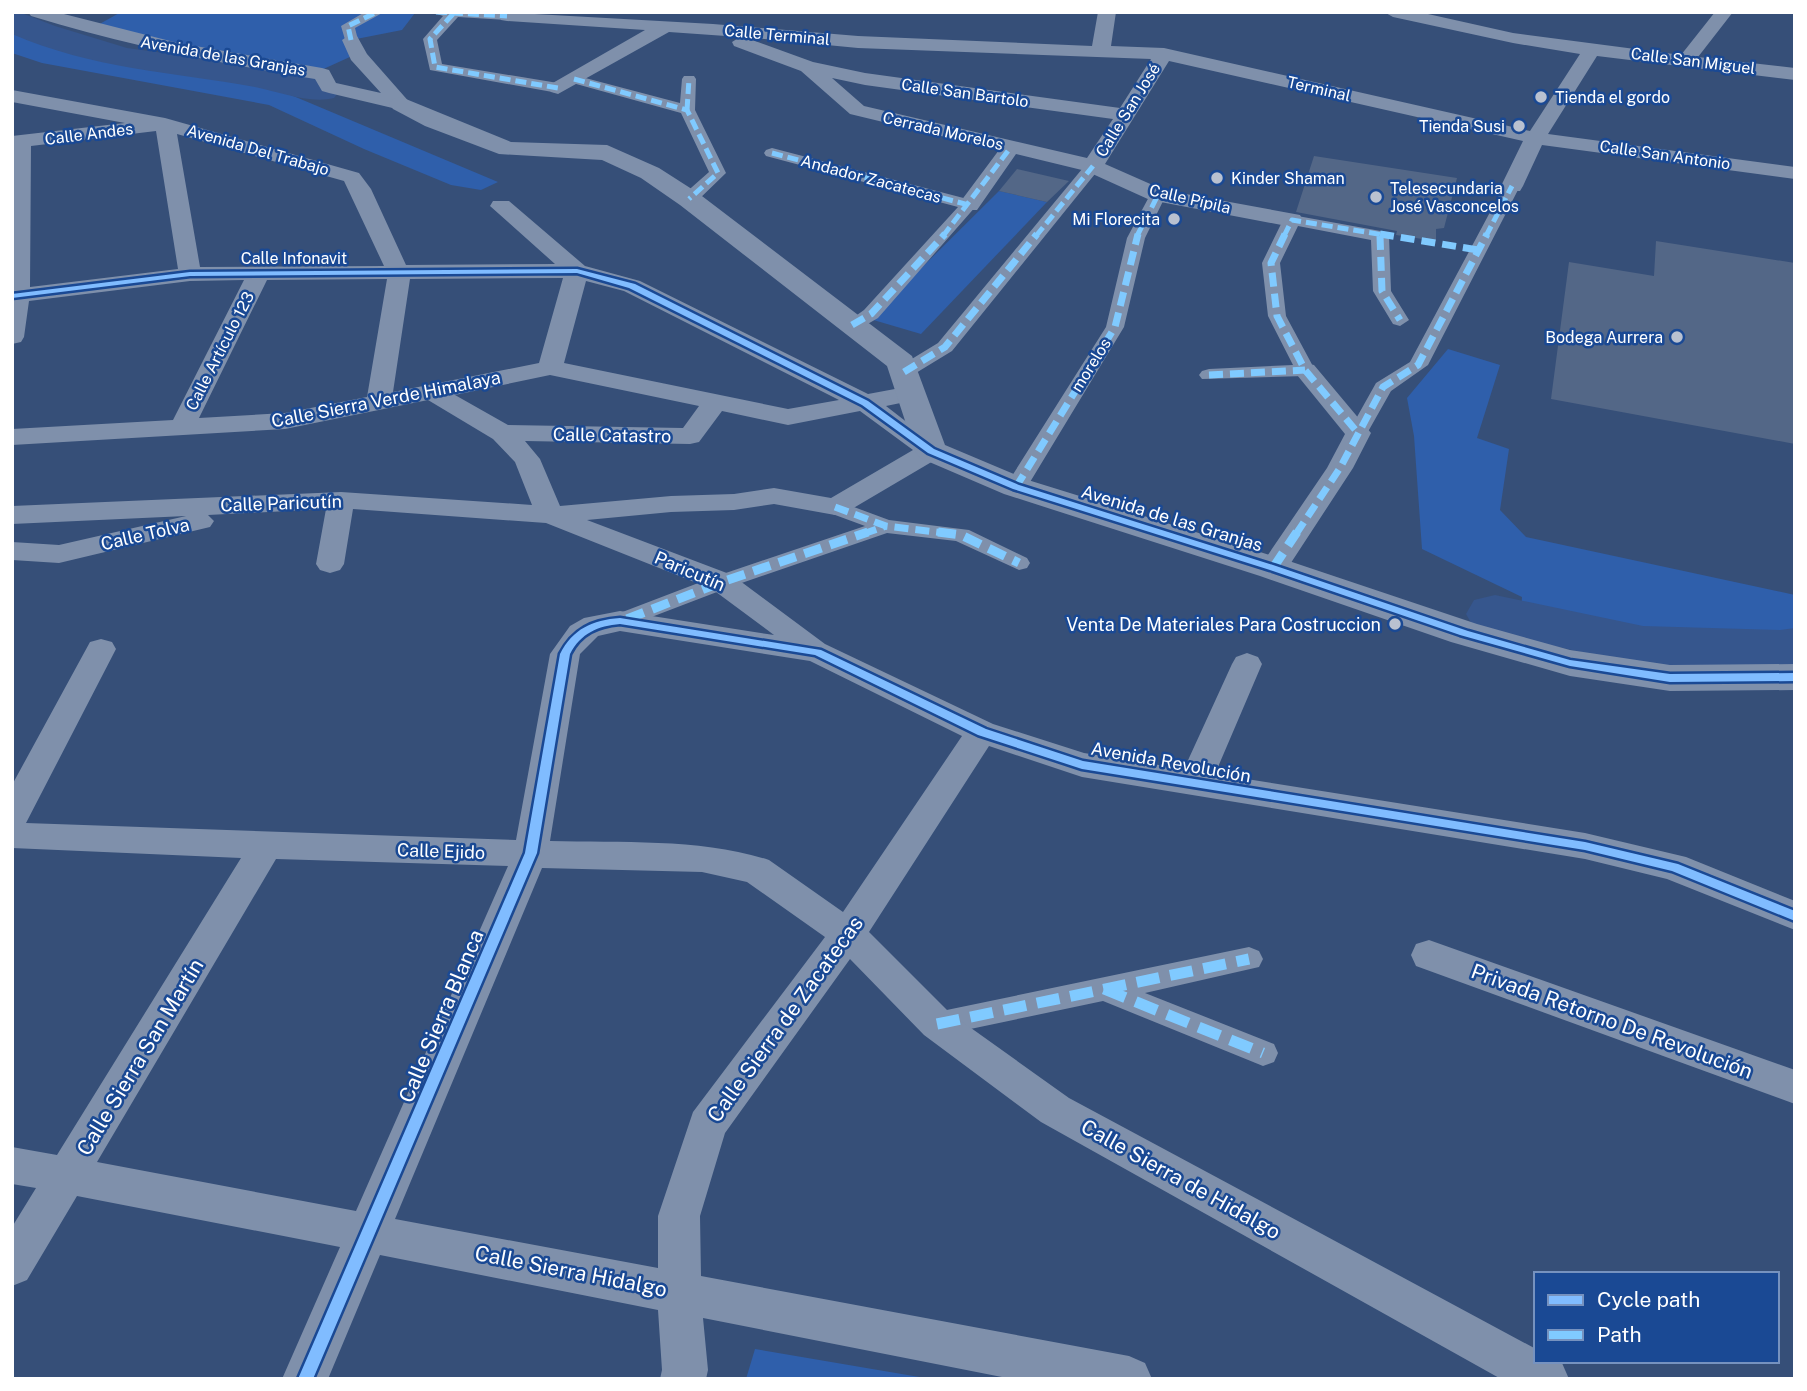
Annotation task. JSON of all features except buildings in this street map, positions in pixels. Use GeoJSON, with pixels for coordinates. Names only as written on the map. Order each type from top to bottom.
{"type":"FeatureCollection","features":[{"type":"Feature","properties":{"kind":"street","name":"Avenida de las Granjas"},"geometry":{"type":"LineString","coordinates":[[37,12],[80,27],[172,49],[342,60],[329,87],[401,103],[434,121],[508,149],[607,153],[650,173],[689,199],[901,362],[931,451]]}},
{"type":"Feature","properties":{"kind":"street"},"geometry":{"type":"LineString","coordinates":[[80,27],[108,12]]}},
{"type":"Feature","properties":{"kind":"street"},"geometry":{"type":"LineString","coordinates":[[377,12],[348,26],[342,60],[401,103]]}},
{"type":"Feature","properties":{"kind":"street"},"geometry":{"type":"LineString","coordinates":[[436,12],[453,14]]}},
{"type":"Feature","properties":{"kind":"street"},"geometry":{"type":"LineString","coordinates":[[1101,50],[1107,12]]}},
{"type":"Feature","properties":{"kind":"street","name":"Calle San Miguel"},"geometry":{"type":"LineString","coordinates":[[1393,12],[1513,38],[1795,74]]}},
{"type":"Feature","properties":{"kind":"street","name":"Calle San Miguel"},"geometry":{"type":"LineString","coordinates":[[1429,12],[1592,50]]}},
{"type":"Feature","properties":{"kind":"street"},"geometry":{"type":"LineString","coordinates":[[1687,59],[1724,12]]}},
{"type":"Feature","properties":{"kind":"street"},"geometry":{"type":"LineString","coordinates":[[453,14],[430,39],[435,67],[566,83],[687,110]]}},
{"type":"Feature","properties":{"kind":"street","name":"Calle Terminal"},"geometry":{"type":"LineString","coordinates":[[453,14],[509,14],[858,42],[1101,50]]}},
{"type":"Feature","properties":{"kind":"street"},"geometry":{"type":"LineString","coordinates":[[566,83],[664,27]]}},
{"type":"Feature","properties":{"kind":"street"},"geometry":{"type":"LineString","coordinates":[[713,29],[746,45],[808,67]]}},
{"type":"Feature","properties":{"kind":"street","name":"Terminal"},"geometry":{"type":"LineString","coordinates":[[1101,50],[1164,54],[1535,138]]}},
{"type":"Feature","properties":{"kind":"street"},"geometry":{"type":"LineString","coordinates":[[1273,568],[1340,468],[1383,387],[1418,365],[1535,138],[1592,50]]}},
{"type":"Feature","properties":{"kind":"street","name":"Calle San José"},"geometry":{"type":"LineString","coordinates":[[1093,166],[1123,114],[1164,54]]}},
{"type":"Feature","properties":{"kind":"street","name":"Calle San Bartolo"},"geometry":{"type":"LineString","coordinates":[[808,67],[865,79],[1123,114]]}},
{"type":"Feature","properties":{"kind":"street","name":"Cerrada Morelos"},"geometry":{"type":"LineString","coordinates":[[808,67],[857,110],[1093,166]]}},
{"type":"Feature","properties":{"kind":"street"},"geometry":{"type":"LineString","coordinates":[[689,79],[687,110],[718,173],[689,199]]}},
{"type":"Feature","properties":{"kind":"street","name":"Avenida Del Trabajo"},"geometry":{"type":"LineString","coordinates":[[12,96],[165,124],[352,177],[399,274]]}},
{"type":"Feature","properties":{"kind":"street"},"geometry":{"type":"LineString","coordinates":[[165,124],[190,274]]}},
{"type":"Feature","properties":{"kind":"street","name":"Calle Andes"},"geometry":{"type":"LineString","coordinates":[[17,142],[165,124]]}},
{"type":"Feature","properties":{"kind":"street","name":"Calle San Antonio"},"geometry":{"type":"LineString","coordinates":[[1535,138],[1795,173]]}},
{"type":"Feature","properties":{"kind":"street"},"geometry":{"type":"LineString","coordinates":[[12,337],[17,142]]}},
{"type":"Feature","properties":{"kind":"street"},"geometry":{"type":"LineString","coordinates":[[852,325],[871,314],[969,205],[1011,147]]}},
{"type":"Feature","properties":{"kind":"street","name":"Andador Zacatecas"},"geometry":{"type":"LineString","coordinates":[[772,153],[969,205]]}},
{"type":"Feature","properties":{"kind":"street"},"geometry":{"type":"LineString","coordinates":[[501,206],[577,271],[550,368],[788,417],[865,403],[907,383],[945,347],[1093,166]]}},
{"type":"Feature","properties":{"kind":"street","name":"Calle Pípila"},"geometry":{"type":"LineString","coordinates":[[1093,166],[1158,195],[1292,220]]}},
{"type":"Feature","properties":{"kind":"street","name":"morelos"},"geometry":{"type":"LineString","coordinates":[[1016,487],[1115,327],[1136,238],[1158,195]]}},
{"type":"Feature","properties":{"kind":"street"},"geometry":{"type":"LineString","coordinates":[[1358,433],[1305,370],[1276,316],[1271,263],[1292,220],[1380,236],[1382,291],[1400,320]]}},
{"type":"Feature","properties":{"kind":"street","name":"Avenida de las Granjas"},"geometry":{"type":"LineString","coordinates":[[577,271],[632,286],[865,403],[931,451],[1016,487],[1273,568],[1464,633],[1570,663],[1670,678],[1795,677]]}},
{"type":"Feature","properties":{"kind":"street","name":"Calle Infonavit"},"geometry":{"type":"LineString","coordinates":[[15,296],[190,274],[577,271]]}},
{"type":"Feature","properties":{"kind":"street","name":"Calle Artículo 123"},"geometry":{"type":"LineString","coordinates":[[181,429],[259,273]]}},
{"type":"Feature","properties":{"kind":"street"},"geometry":{"type":"LineString","coordinates":[[379,403],[399,274]]}},
{"type":"Feature","properties":{"kind":"street","name":"Calle Sierra Verde Himalaya"},"geometry":{"type":"LineString","coordinates":[[12,437],[285,421],[550,368]]}},
{"type":"Feature","properties":{"kind":"street"},"geometry":{"type":"LineString","coordinates":[[1209,375],[1305,370]]}},
{"type":"Feature","properties":{"kind":"street"},"geometry":{"type":"LineString","coordinates":[[433,392],[502,433],[527,458],[550,515],[671,504],[734,502],[774,496],[835,507],[886,526],[961,536],[1019,564]]}},
{"type":"Feature","properties":{"kind":"street","name":"Calle Catastro"},"geometry":{"type":"LineString","coordinates":[[502,433],[690,436],[716,401]]}},
{"type":"Feature","properties":{"kind":"street"},"geometry":{"type":"LineString","coordinates":[[835,507],[931,451]]}},
{"type":"Feature","properties":{"kind":"street"},"geometry":{"type":"LineString","coordinates":[[330,564],[341,500]]}},
{"type":"Feature","properties":{"kind":"street","name":"Calle Paricutín"},"geometry":{"type":"LineString","coordinates":[[12,515],[341,500],[550,515]]}},
{"type":"Feature","properties":{"kind":"street","name":"Calle Tolva"},"geometry":{"type":"LineString","coordinates":[[12,551],[59,554],[276,503]]}},
{"type":"Feature","properties":{"kind":"street","name":"Paricutín"},"geometry":{"type":"LineString","coordinates":[[550,515],[722,582],[817,652]]}},
{"type":"Feature","properties":{"kind":"street"},"geometry":{"type":"LineString","coordinates":[[620,621],[722,582],[886,526]]}},
{"type":"Feature","properties":{"kind":"street","name":"Avenida Revolución"},"geometry":{"type":"LineString","coordinates":[[565,654],[578,634],[604,622],[620,621],[817,652],[982,732],[1082,765],[1585,846],[1674,867],[1795,916]]}},
{"type":"Feature","properties":{"kind":"street"},"geometry":{"type":"LineString","coordinates":[[12,817],[101,649]]}},
{"type":"Feature","properties":{"kind":"street","name":"Calle Sierra Blanca"},"geometry":{"type":"LineString","coordinates":[[305,1379],[531,853],[565,654]]}},
{"type":"Feature","properties":{"kind":"street"},"geometry":{"type":"LineString","coordinates":[[1194,785],[1247,664]]}},
{"type":"Feature","properties":{"kind":"street","name":"Calle Sierra de Zacatecas"},"geometry":{"type":"LineString","coordinates":[[683,1379],[685,1370],[679,1293],[679,1216],[707,1125],[848,934],[982,732]]}},
{"type":"Feature","properties":{"kind":"street","name":"Calle Ejido"},"geometry":{"type":"LineString","coordinates":[[12,835],[266,846],[702,859],[757,870],[848,934]]}},
{"type":"Feature","properties":{"kind":"street","name":"Calle Sierra San Martín"},"geometry":{"type":"LineString","coordinates":[[12,1266],[266,846]]}},
{"type":"Feature","properties":{"kind":"street","name":"Calle Sierra de Hidalgo"},"geometry":{"type":"LineString","coordinates":[[848,934],[937,1024],[1055,1110],[1546,1379]]}},
{"type":"Feature","properties":{"kind":"street","name":"Privada Retorno De Revolución"},"geometry":{"type":"LineString","coordinates":[[1429,955],[1795,1087]]}},
{"type":"Feature","properties":{"kind":"street"},"geometry":{"type":"LineString","coordinates":[[937,1024],[1249,959]]}},
{"type":"Feature","properties":{"kind":"street"},"geometry":{"type":"LineString","coordinates":[[1104,989],[1263,1053]]}},
{"type":"Feature","properties":{"kind":"street","name":"Calle Sierra Hidalgo"},"geometry":{"type":"LineString","coordinates":[[12,1166],[69,1174],[1129,1379]]}},
{"type":"Feature","properties":{"kind":"shaded area"},"geometry":{"type":"Polygon","coordinates":[[[121,12],[415,13],[402,30],[346,41],[352,56],[319,71],[178,47],[96,26],[121,12]]]}},
{"type":"Feature","properties":{"kind":"shaded area"},"geometry":{"type":"Polygon","coordinates":[[[12,14],[95,43],[260,82],[498,182],[481,190],[451,185],[269,105],[42,63],[12,53],[12,14]]]}},
{"type":"Feature","properties":{"kind":"shaded area"},"geometry":{"type":"Polygon","coordinates":[[[999,191],[1047,202],[921,334],[870,319],[999,191]]]}},
{"type":"Feature","properties":{"kind":"shaded area"},"geometry":{"type":"Polygon","coordinates":[[[1448,349],[1500,365],[1477,438],[1509,449],[1500,510],[1526,537],[1795,595],[1795,642],[1775,644],[1643,639],[1521,612],[1522,597],[1422,549],[1414,436],[1407,398],[1448,349]]]}},
{"type":"Feature","properties":{"kind":"shaded area"},"geometry":{"type":"Polygon","coordinates":[[[755,1349],[931,1379],[746,1379],[755,1349]]]}},
{"type":"Feature","properties":{"kind":"waterway"},"geometry":{"type":"LineString","coordinates":[[12,21],[42,34],[124,58],[254,76],[321,90]]}},
{"type":"Feature","properties":{"kind":"waterway"},"geometry":{"type":"LineString","coordinates":[[1495,614],[1643,646],[1780,650],[1795,648]]}},
{"type":"Feature","properties":{"kind":"marked path"},"geometry":{"type":"LineString","coordinates":[[351,40],[348,26],[377,12]]}},
{"type":"Feature","properties":{"kind":"marked path"},"geometry":{"type":"LineString","coordinates":[[436,12],[507,16]]}},
{"type":"Feature","properties":{"kind":"marked path"},"geometry":{"type":"LineString","coordinates":[[453,14],[430,39],[435,67],[558,88]]}},
{"type":"Feature","properties":{"kind":"marked path"},"geometry":{"type":"LineString","coordinates":[[574,79],[687,110],[718,173],[689,199]]}},
{"type":"Feature","properties":{"kind":"marked path"},"geometry":{"type":"LineString","coordinates":[[687,110],[689,79]]}},
{"type":"Feature","properties":{"kind":"marked path"},"geometry":{"type":"LineString","coordinates":[[852,325],[871,314],[947,232],[1011,147]]}},
{"type":"Feature","properties":{"kind":"marked path"},"geometry":{"type":"LineString","coordinates":[[772,153],[969,205]]}},
{"type":"Feature","properties":{"kind":"marked path"},"geometry":{"type":"LineString","coordinates":[[904,372],[945,347],[1093,166]]}},
{"type":"Feature","properties":{"kind":"marked path"},"geometry":{"type":"LineString","coordinates":[[1273,568],[1340,468],[1383,387],[1418,365],[1512,186]]}},
{"type":"Feature","properties":{"kind":"marked path"},"geometry":{"type":"LineString","coordinates":[[1016,487],[1115,327],[1136,238],[1158,195]]}},
{"type":"Feature","properties":{"kind":"marked path"},"geometry":{"type":"LineString","coordinates":[[1358,433],[1305,370],[1277,316],[1271,263],[1292,220],[1478,250]]}},
{"type":"Feature","properties":{"kind":"marked path"},"geometry":{"type":"LineString","coordinates":[[1380,236],[1382,291],[1400,320]]}},
{"type":"Feature","properties":{"kind":"marked path"},"geometry":{"type":"LineString","coordinates":[[1209,375],[1305,370]]}},
{"type":"Feature","properties":{"kind":"marked path"},"geometry":{"type":"LineString","coordinates":[[835,507],[886,526],[961,535],[1019,563]]}},
{"type":"Feature","properties":{"kind":"marked path"},"geometry":{"type":"LineString","coordinates":[[627,619],[722,582],[886,526]]}},
{"type":"Feature","properties":{"kind":"marked path"},"geometry":{"type":"LineString","coordinates":[[937,1024],[1249,959]]}},
{"type":"Feature","properties":{"kind":"marked path"},"geometry":{"type":"LineString","coordinates":[[1104,989],[1263,1053]]}},
{"type":"Feature","properties":{"kind":"cycle path"},"geometry":{"type":"LineString","coordinates":[[12,296],[190,274],[577,271],[632,286],[865,403],[931,451],[1016,487],[1273,568],[1464,633],[1570,663],[1670,678],[1795,677]]}},
{"type":"Feature","properties":{"kind":"cycle path"},"geometry":{"type":"LineString","coordinates":[[305,1379],[531,853],[565,654],[580,633],[603,623],[620,621],[817,652],[982,732],[1082,765],[1585,846],[1674,867],[1795,916]]}},
{"type":"Feature","properties":{"kind":"place","name":"Tienda el gordo"},"geometry":{"type":"Point","coordinates":[1541,97]}},
{"type":"Feature","properties":{"kind":"place","name":"Tienda Susi"},"geometry":{"type":"Point","coordinates":[1519,126]}},
{"type":"Feature","properties":{"kind":"place","name":"Kinder Shaman"},"geometry":{"type":"Point","coordinates":[1217,178]}},
{"type":"Feature","properties":{"kind":"place","name":"Telesecundaria José Vasconcelos"},"geometry":{"type":"Point","coordinates":[1376,197]}},
{"type":"Feature","properties":{"kind":"place","name":"Mi Florecita"},"geometry":{"type":"Point","coordinates":[1174,219]}},
{"type":"Feature","properties":{"kind":"place","name":"Bodega Aurrera"},"geometry":{"type":"Point","coordinates":[1677,337]}},
{"type":"Feature","properties":{"kind":"place","name":"Venta De Materiales Para Costruccion"},"geometry":{"type":"Point","coordinates":[1395,624]}}]}
